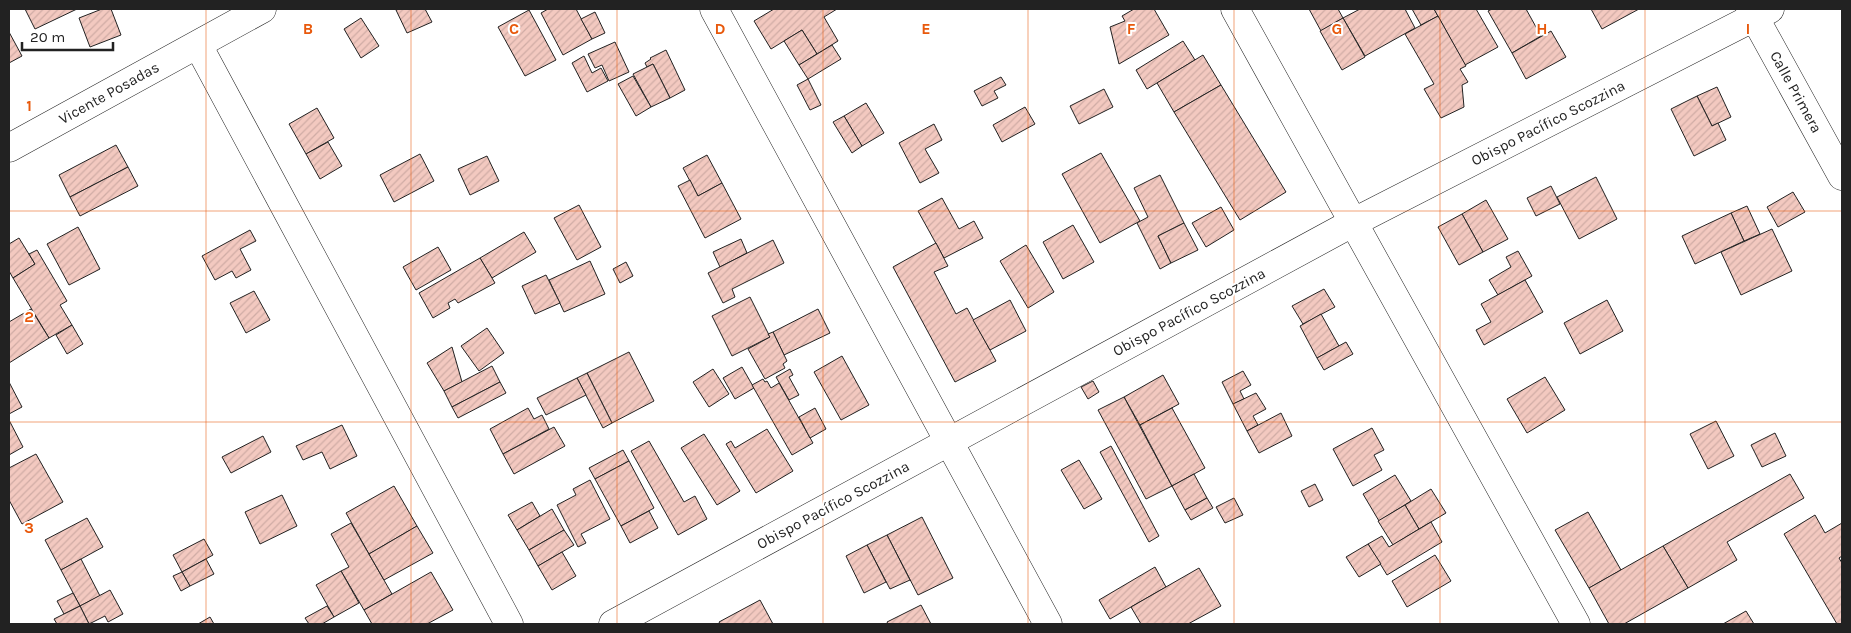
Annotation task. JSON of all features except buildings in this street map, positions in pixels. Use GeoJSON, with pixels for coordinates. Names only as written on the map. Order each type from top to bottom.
{"type":"FeatureCollection","features":[{"type":"Feature","properties":{"kind":"street","name":"Vicente Posadas"},"geometry":{"type":"LineString","coordinates":[[9,148],[262,9]]}},
{"type":"Feature","properties":{"kind":"street"},"geometry":{"type":"LineString","coordinates":[[714,9],[1048,624]]}},
{"type":"Feature","properties":{"kind":"street"},"geometry":{"type":"LineString","coordinates":[[1235,9],[1576,624]]}},
{"type":"Feature","properties":{"kind":"street","name":"Obispo Pacífico Scozzina"},"geometry":{"type":"LineString","coordinates":[[613,624],[1354,222],[1758,12]]}},
{"type":"Feature","properties":{"kind":"street","name":"Calle Primera"},"geometry":{"type":"LineString","coordinates":[[1758,12],[1842,176]]}},
{"type":"Feature","properties":{"kind":"street"},"geometry":{"type":"LineString","coordinates":[[198,45],[509,624]]}}]}
